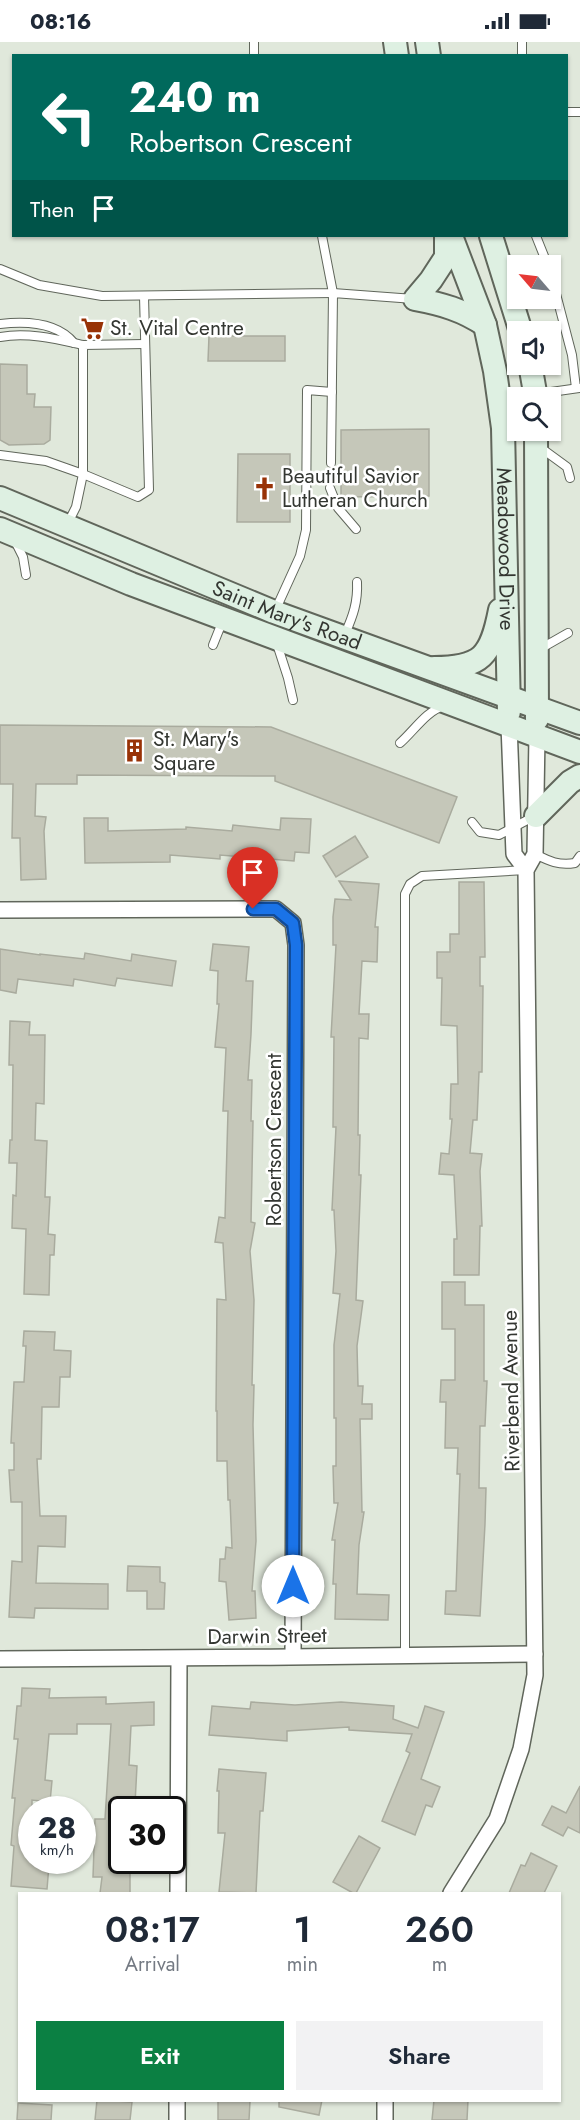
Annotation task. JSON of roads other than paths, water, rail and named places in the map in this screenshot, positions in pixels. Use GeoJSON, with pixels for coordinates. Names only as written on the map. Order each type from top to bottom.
{"type":"FeatureCollection","features":[{"type":"Feature","properties":{"kind":"main road"},"geometry":{"type":"LineString","coordinates":[[446,237],[446,257],[415,299],[448,305],[485,325]]}},
{"type":"Feature","properties":{"kind":"main road","name":"Meadowood Drive"},"geometry":{"type":"LineString","coordinates":[[451,237],[485,325],[495,371],[503,428],[509,725]]}},
{"type":"Feature","properties":{"kind":"main road"},"geometry":{"type":"LineString","coordinates":[[491,237],[518,321]]}},
{"type":"Feature","properties":{"kind":"main road","name":"Meadowood Drive"},"geometry":{"type":"LineString","coordinates":[[536,441],[537,736]]}},
{"type":"Feature","properties":{"kind":"main road","name":"Saint Mary's Road"},"geometry":{"type":"LineString","coordinates":[[0,498],[274,612],[580,723]]}},
{"type":"Feature","properties":{"kind":"main road","name":"Saint Mary's Road"},"geometry":{"type":"LineString","coordinates":[[4,531],[123,581],[580,752]]}},
{"type":"Feature","properties":{"kind":"main road"},"geometry":{"type":"LineString","coordinates":[[426,668],[458,668],[476,662],[488,648],[498,622],[507,579]]}},
{"type":"Feature","properties":{"kind":"main road"},"geometry":{"type":"LineString","coordinates":[[536,816],[570,782],[580,776]]}},
{"type":"Feature","properties":{"kind":"street","name":"Riverbend Avenue"},"geometry":{"type":"LineString","coordinates":[[452,1892],[496,1819],[521,1749],[535,1675],[526,870],[514,854],[509,725]]}},
{"type":"Feature","properties":{"kind":"street"},"geometry":{"type":"LineString","coordinates":[[526,870],[535,854],[537,736]]}},
{"type":"Feature","properties":{"kind":"street","name":"Robertson Crescent"},"geometry":{"type":"LineString","coordinates":[[0,910],[276,909],[293,923],[296,945],[293,1656]]}},
{"type":"Feature","properties":{"kind":"street","name":"Darwin Street"},"geometry":{"type":"LineString","coordinates":[[0,1659],[535,1654]]}},
{"type":"Feature","properties":{"kind":"street"},"geometry":{"type":"LineString","coordinates":[[178,1659],[178,1892]]}},
{"type":"Feature","properties":{"kind":"street"},"geometry":{"type":"LineString","coordinates":[[177,2102],[177,2120]]}},
{"type":"Feature","properties":{"kind":"street"},"geometry":{"type":"LineString","coordinates":[[385,2102],[385,2120]]}},
{"type":"Feature","properties":{"kind":"lane"},"geometry":{"type":"LineString","coordinates":[[322,237],[333,293],[331,463]]}},
{"type":"Feature","properties":{"kind":"lane"},"geometry":{"type":"LineString","coordinates":[[536,237],[544,255]]}},
{"type":"Feature","properties":{"kind":"lane"},"geometry":{"type":"LineString","coordinates":[[0,269],[39,285],[102,296],[333,293],[415,299]]}},
{"type":"Feature","properties":{"kind":"lane"},"geometry":{"type":"LineString","coordinates":[[0,455],[46,461],[138,497],[149,490],[144,296]]}},
{"type":"Feature","properties":{"kind":"lane"},"geometry":{"type":"LineString","coordinates":[[560,309],[578,388],[561,391]]}},
{"type":"Feature","properties":{"kind":"lane"},"geometry":{"type":"LineString","coordinates":[[0,324],[45,325],[68,335],[79,344],[83,474],[76,507],[66,527]]}},
{"type":"Feature","properties":{"kind":"lane"},"geometry":{"type":"LineString","coordinates":[[0,337],[52,338],[79,344],[145,344]]}},
{"type":"Feature","properties":{"kind":"lane"},"geometry":{"type":"LineString","coordinates":[[274,612],[300,556],[306,530],[307,390],[332,392]]}},
{"type":"Feature","properties":{"kind":"lane"},"geometry":{"type":"LineString","coordinates":[[539,441],[567,467],[570,478]]}},
{"type":"Feature","properties":{"kind":"lane"},"geometry":{"type":"LineString","coordinates":[[330,488],[338,508],[356,529]]}},
{"type":"Feature","properties":{"kind":"lane"},"geometry":{"type":"LineString","coordinates":[[4,531],[19,547],[26,575]]}},
{"type":"Feature","properties":{"kind":"lane"},"geometry":{"type":"LineString","coordinates":[[343,638],[354,615],[357,582]]}},
{"type":"Feature","properties":{"kind":"lane"},"geometry":{"type":"LineString","coordinates":[[213,645],[223,618]]}},
{"type":"Feature","properties":{"kind":"lane"},"geometry":{"type":"LineString","coordinates":[[536,651],[568,633]]}},
{"type":"Feature","properties":{"kind":"lane"},"geometry":{"type":"LineString","coordinates":[[274,638],[293,700]]}},
{"type":"Feature","properties":{"kind":"lane"},"geometry":{"type":"LineString","coordinates":[[400,743],[429,714],[440,707],[453,704]]}},
{"type":"Feature","properties":{"kind":"lane"},"geometry":{"type":"LineString","coordinates":[[472,822],[480,832],[499,835],[536,816]]}},
{"type":"Feature","properties":{"kind":"lane"},"geometry":{"type":"LineString","coordinates":[[535,854],[555,864],[578,860]]}},
{"type":"Feature","properties":{"kind":"lane"},"geometry":{"type":"LineString","coordinates":[[405,1655],[405,894],[410,884],[422,876],[526,870]]}},
{"type":"Feature","properties":{"kind":"place","name":"St. Vital Centre"},"geometry":{"type":"Point","coordinates":[92,328]}},
{"type":"Feature","properties":{"kind":"place","name":"Beautiful Savior Lutheran Church"},"geometry":{"type":"Point","coordinates":[264,488]}},
{"type":"Feature","properties":{"kind":"place","name":"St. Mary's Square"},"geometry":{"type":"Point","coordinates":[135,751]}}]}
